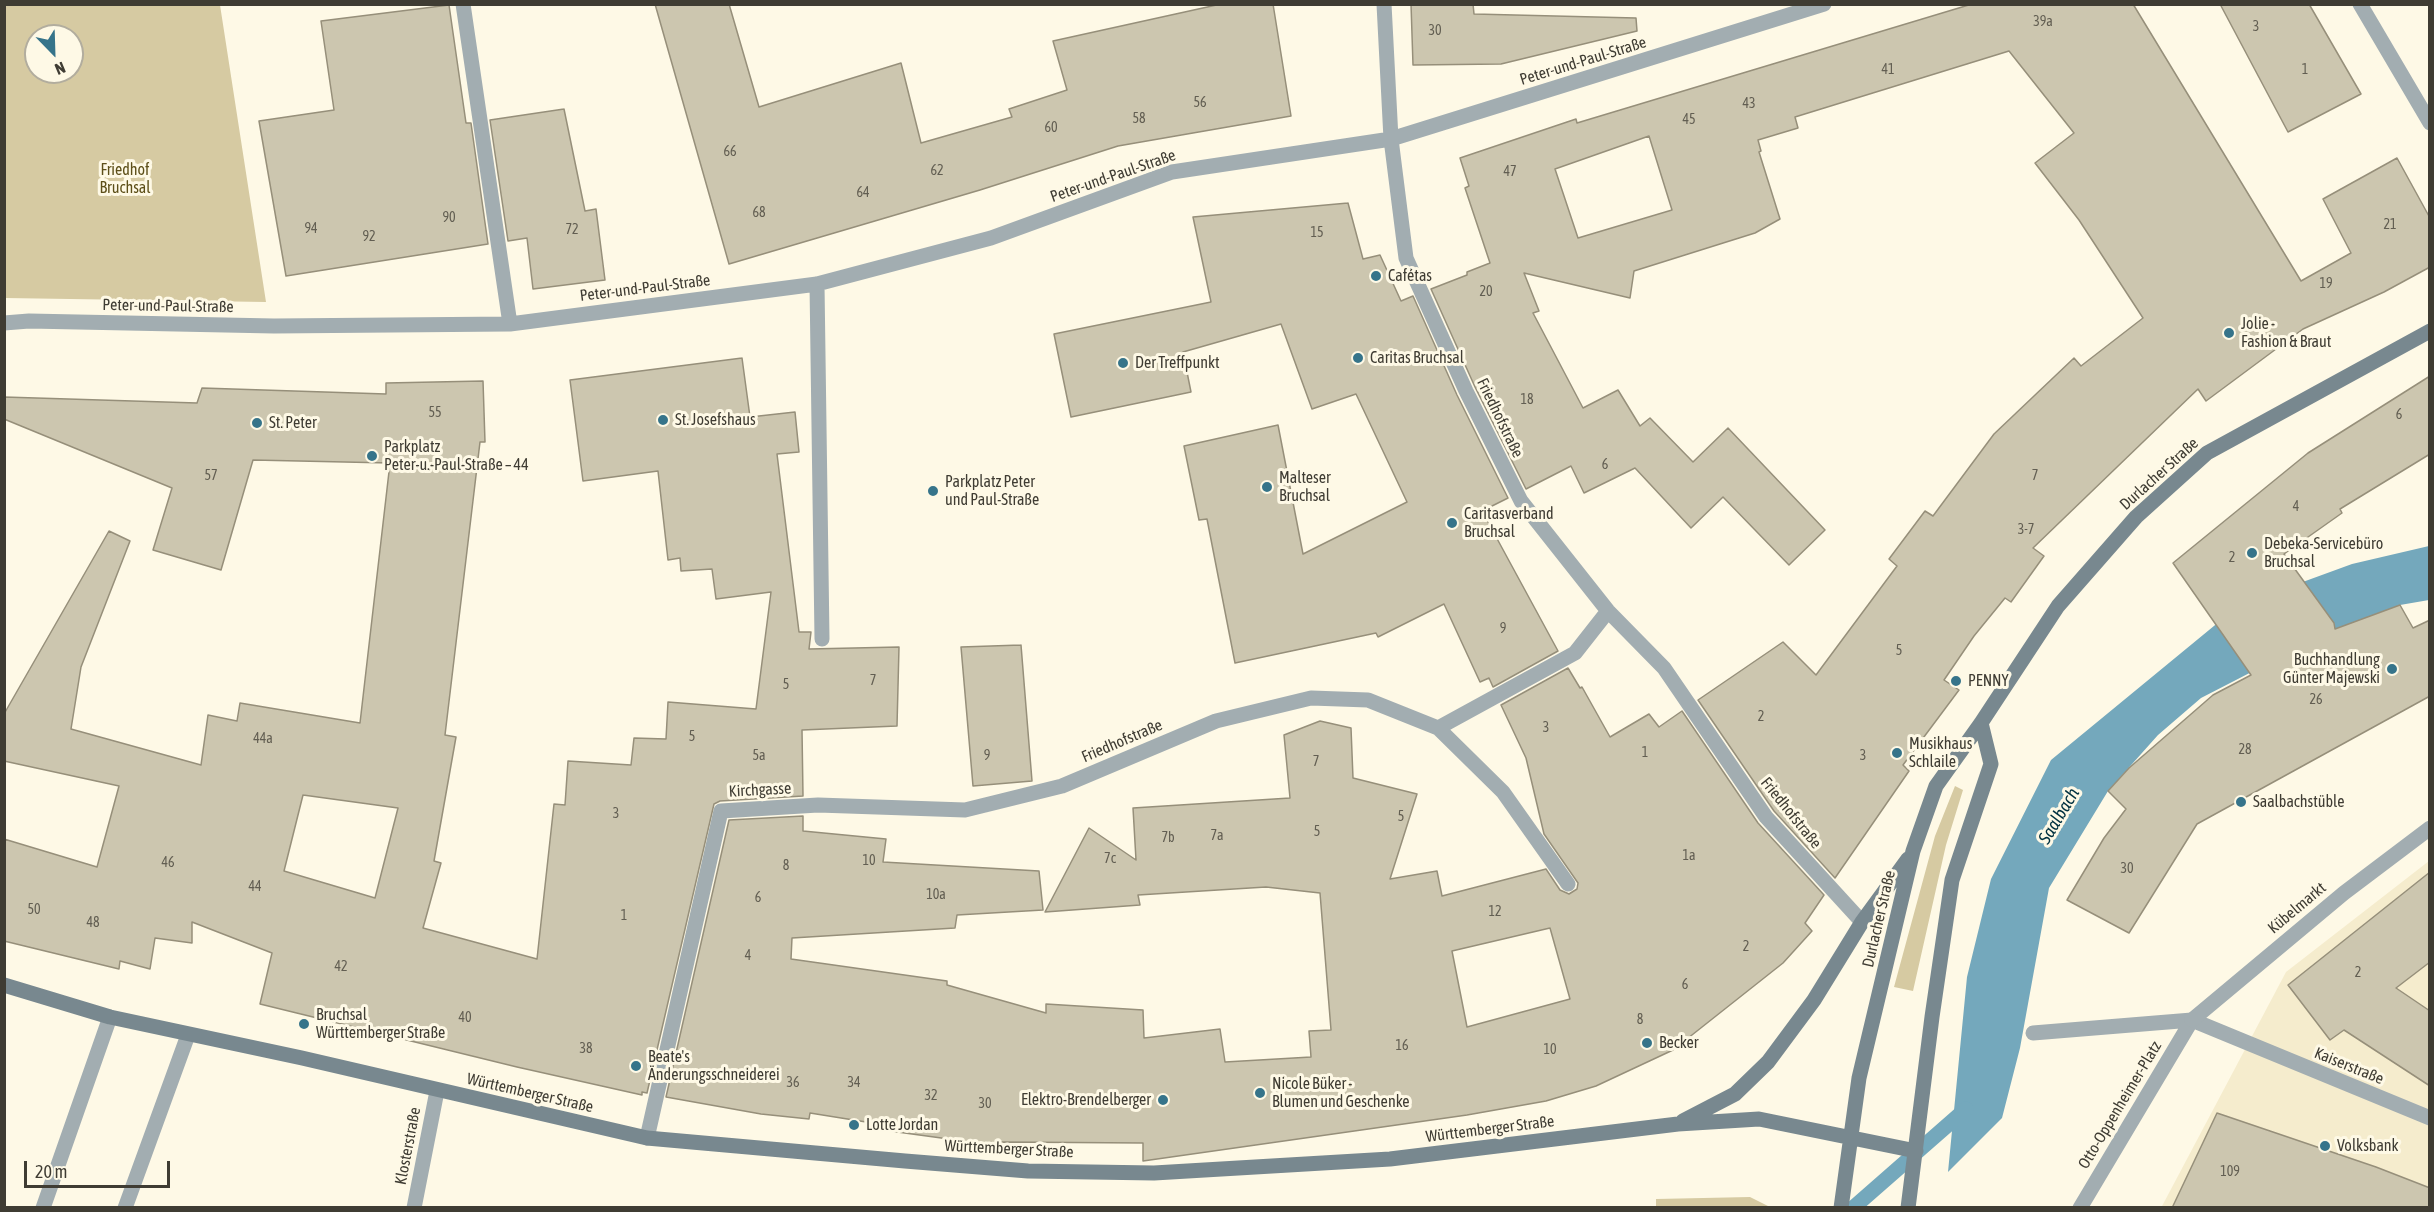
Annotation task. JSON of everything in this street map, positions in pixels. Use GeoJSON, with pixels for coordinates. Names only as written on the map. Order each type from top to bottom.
{"type":"FeatureCollection","features":[{"type":"Feature","properties":{"kind":"main road","name":"Durlacher Straße"},"geometry":{"type":"LineString","coordinates":[[1841,1208],[1854,1143],[1859,1078],[1913,851],[1936,786],[1981,723],[2058,606],[2136,518],[2207,453],[2430,331]]}},
{"type":"Feature","properties":{"kind":"main road"},"geometry":{"type":"LineString","coordinates":[[1908,1208],[1952,880],[1991,764],[1981,723]]}},
{"type":"Feature","properties":{"kind":"main road"},"geometry":{"type":"LineString","coordinates":[[1678,1124],[1735,1094],[1768,1062],[1814,1000],[1862,922],[1913,851]]}},
{"type":"Feature","properties":{"kind":"main road","name":"Württemberger Straße"},"geometry":{"type":"LineString","coordinates":[[4,985],[110,1017],[302,1058],[647,1138],[1028,1171],[1154,1173],[1390,1159],[1678,1124],[1759,1119],[1854,1143],[1916,1152]]}},
{"type":"Feature","properties":{"kind":"street"},"geometry":{"type":"LineString","coordinates":[[464,4],[510,324]]}},
{"type":"Feature","properties":{"kind":"street","name":"Friedhofstraße"},"geometry":{"type":"LineString","coordinates":[[1384,4],[1391,139],[1406,258],[1466,391],[1521,501],[1608,611],[1664,668],[1766,817],[1862,922]]}},
{"type":"Feature","properties":{"kind":"street","name":"Peter-und-Paul-Straße"},"geometry":{"type":"LineString","coordinates":[[4,323],[29,321],[273,326],[510,324],[817,284],[991,238],[1172,172],[1391,139],[1824,4]]}},
{"type":"Feature","properties":{"kind":"street"},"geometry":{"type":"LineString","coordinates":[[2360,4],[2430,123]]}},
{"type":"Feature","properties":{"kind":"street"},"geometry":{"type":"LineString","coordinates":[[817,284],[822,639]]}},
{"type":"Feature","properties":{"kind":"street"},"geometry":{"type":"LineString","coordinates":[[1438,728],[1575,654],[1608,611]]}},
{"type":"Feature","properties":{"kind":"street","name":"Friedhofstraße"},"geometry":{"type":"LineString","coordinates":[[1062,786],[1216,721],[1311,698],[1368,700],[1438,728],[1503,792],[1568,884]]}},
{"type":"Feature","properties":{"kind":"street","name":"Kirchgasse"},"geometry":{"type":"LineString","coordinates":[[647,1138],[721,811],[818,805],[965,810],[1062,786]]}},
{"type":"Feature","properties":{"kind":"street","name":"Kübelmarkt"},"geometry":{"type":"LineString","coordinates":[[2192,1020],[2344,893],[2430,828]]}},
{"type":"Feature","properties":{"kind":"street"},"geometry":{"type":"LineString","coordinates":[[44,1208],[110,1017]]}},
{"type":"Feature","properties":{"kind":"street","name":"Otto-Oppenheimer-Platz"},"geometry":{"type":"LineString","coordinates":[[2080,1208],[2192,1020]]}},
{"type":"Feature","properties":{"kind":"street","name":"Otto-Oppenheimer-Platz"},"geometry":{"type":"LineString","coordinates":[[2032,1033],[2192,1020],[2255,1046]]}},
{"type":"Feature","properties":{"kind":"street"},"geometry":{"type":"LineString","coordinates":[[125,1208],[188,1035]]}},
{"type":"Feature","properties":{"kind":"street","name":"Kaiserstraße"},"geometry":{"type":"LineString","coordinates":[[2255,1046],[2430,1118]]}},
{"type":"Feature","properties":{"kind":"street","name":"Klosterstraße"},"geometry":{"type":"LineString","coordinates":[[414,1208],[437,1091]]}},
{"type":"Feature","properties":{"kind":"shaded area"},"geometry":{"type":"Polygon","coordinates":[[[2429,861],[2429,1207],[2161,1208],[2286,972],[2429,861]]]}},
{"type":"Feature","properties":{"kind":"green space","name":"Friedhof Bruchsal"},"geometry":{"type":"Polygon","coordinates":[[[5,4],[220,5],[266,302],[5,298],[5,4]]]}},
{"type":"Feature","properties":{"kind":"green space"},"geometry":{"type":"Polygon","coordinates":[[[1955,786],[1963,790],[1946,845],[1913,991],[1894,987],[1935,836],[1955,786]]]}},
{"type":"Feature","properties":{"kind":"green space"},"geometry":{"type":"Polygon","coordinates":[[[1750,1197],[1770,1207],[1656,1207],[1656,1199],[1750,1197]]]}},
{"type":"Feature","properties":{"kind":"water"},"geometry":{"type":"Polygon","coordinates":[[[2429,546],[2429,600],[2400,605],[2335,629],[2201,698],[2158,735],[2108,791],[2049,888],[2020,1048],[2002,1118],[1948,1172],[1967,977],[1991,879],[2051,760],[2220,621],[2300,583],[2352,564],[2429,546]]]}},
{"type":"Feature","properties":{"kind":"building"},"geometry":{"type":"Polygon","coordinates":[[[655,4],[729,4],[759,107],[901,63],[921,143],[1012,117],[1009,109],[1067,90],[1053,41],[1221,4],[1273,4],[1291,116],[1118,146],[980,190],[729,264],[655,4]]]}},
{"type":"Feature","properties":{"kind":"building"},"geometry":{"type":"Polygon","coordinates":[[[1411,4],[1473,4],[1474,14],[1636,18],[1637,31],[1501,64],[1413,65],[1411,4]]]}},
{"type":"Feature","properties":{"kind":"building"},"geometry":{"type":"Polygon","coordinates":[[[1972,4],[2133,4],[2301,281],[2351,253],[2323,199],[2397,158],[2430,218],[2430,267],[2384,292],[2303,329],[2206,401],[2198,389],[2033,548],[2044,556],[2011,602],[2005,598],[1974,636],[1944,680],[1959,690],[1903,765],[1909,771],[1835,878],[1774,811],[1698,700],[1783,642],[1816,675],[1897,566],[1889,559],[1925,511],[1933,516],[1994,434],[2074,358],[2081,366],[2143,318],[2079,220],[2035,163],[2074,133],[2009,51],[1795,117],[1798,128],[1758,140],[1761,151],[1759,152],[1780,219],[1755,233],[1634,271],[1630,298],[1524,273],[1539,311],[1533,313],[1583,408],[1618,390],[1640,426],[1650,418],[1693,462],[1728,428],[1825,530],[1789,565],[1723,497],[1691,528],[1635,468],[1584,493],[1571,466],[1526,489],[1475,387],[1431,289],[1490,263],[1465,188],[1469,186],[1460,158],[1576,119],[1577,123],[1972,4]],[[1649,136],[1555,169],[1578,238],[1672,210],[1649,136]]]}},
{"type":"Feature","properties":{"kind":"building"},"geometry":{"type":"Polygon","coordinates":[[[2220,4],[2309,4],[2361,94],[2288,132],[2220,4]]]}},
{"type":"Feature","properties":{"kind":"building"},"geometry":{"type":"Polygon","coordinates":[[[449,5],[466,123],[471,123],[488,244],[286,276],[259,121],[334,110],[321,21],[449,5]]]}},
{"type":"Feature","properties":{"kind":"building"},"geometry":{"type":"Polygon","coordinates":[[[564,109],[585,211],[596,209],[605,280],[533,289],[527,238],[508,241],[490,120],[564,109]]]}},
{"type":"Feature","properties":{"kind":"building"},"geometry":{"type":"Polygon","coordinates":[[[1348,203],[1363,259],[1380,255],[1401,301],[1413,296],[1457,395],[1508,498],[1482,511],[1558,651],[1493,687],[1489,678],[1480,682],[1444,604],[1378,637],[1376,633],[1235,663],[1207,519],[1199,520],[1184,446],[1278,425],[1303,554],[1407,502],[1356,394],[1312,409],[1281,324],[1183,352],[1191,392],[1071,417],[1054,334],[1211,302],[1193,217],[1348,203]]]}},
{"type":"Feature","properties":{"kind":"building"},"geometry":{"type":"Polygon","coordinates":[[[742,358],[750,417],[795,412],[799,452],[777,454],[799,632],[811,632],[809,649],[899,647],[897,726],[802,730],[803,796],[720,801],[714,804],[647,1093],[642,1092],[642,1095],[517,1067],[260,1004],[272,953],[192,922],[192,943],[155,938],[150,969],[120,961],[119,969],[4,941],[4,839],[97,867],[119,786],[4,761],[4,714],[109,531],[130,541],[81,667],[71,729],[201,765],[208,715],[237,721],[240,703],[360,723],[390,463],[253,460],[221,570],[153,550],[172,488],[4,419],[4,397],[197,403],[202,388],[386,394],[386,383],[483,381],[485,442],[480,442],[445,735],[456,737],[434,861],[441,863],[423,928],[537,959],[554,804],[565,805],[568,761],[631,765],[634,738],[666,739],[668,702],[756,709],[771,592],[716,599],[712,569],[681,571],[680,558],[668,560],[658,471],[583,481],[570,380],[742,358]],[[303,795],[284,871],[375,898],[398,808],[303,795]]]}},
{"type":"Feature","properties":{"kind":"building"},"geometry":{"type":"Polygon","coordinates":[[[2430,376],[2430,454],[2340,509],[2342,513],[2284,554],[2334,623],[2335,629],[2400,605],[2413,628],[2430,620],[2430,696],[2197,824],[2129,933],[2067,900],[2104,838],[2126,809],[2108,791],[2129,768],[2213,695],[2251,675],[2173,563],[2308,453],[2430,376]]]}},
{"type":"Feature","properties":{"kind":"building"},"geometry":{"type":"Polygon","coordinates":[[[1021,645],[1032,781],[973,786],[961,647],[1021,645]]]}},
{"type":"Feature","properties":{"kind":"building"},"geometry":{"type":"Polygon","coordinates":[[[1568,668],[1580,688],[1582,687],[1610,737],[1649,714],[1659,727],[1682,711],[1758,823],[1824,895],[1805,923],[1812,931],[1783,963],[1673,1050],[1596,1086],[1546,1101],[1467,1115],[1143,1161],[1143,1143],[1001,1142],[1000,1146],[890,1131],[891,1126],[810,1113],[809,1119],[761,1114],[666,1097],[729,820],[803,816],[803,831],[886,839],[883,862],[1039,871],[1043,910],[957,915],[955,928],[792,938],[791,959],[947,981],[947,985],[1046,1013],[1046,1004],[1143,1010],[1144,1038],[1220,1029],[1225,1062],[1311,1057],[1309,1031],[1331,1030],[1320,893],[1266,887],[1138,895],[1140,905],[1045,912],[1089,828],[1136,860],[1133,808],[1290,798],[1284,735],[1320,721],[1351,728],[1353,778],[1417,794],[1390,879],[1437,871],[1442,896],[1546,869],[1560,890],[1569,894],[1577,889],[1578,883],[1544,834],[1526,758],[1501,705],[1568,668]],[[1550,928],[1452,951],[1467,1027],[1570,999],[1550,928]]]}},
{"type":"Feature","properties":{"kind":"building"},"geometry":{"type":"Polygon","coordinates":[[[2430,872],[2430,962],[2396,988],[2430,1011],[2430,1086],[2344,1030],[2330,1040],[2288,985],[2430,872]]]}},
{"type":"Feature","properties":{"kind":"building"},"geometry":{"type":"Polygon","coordinates":[[[2217,1113],[2376,1167],[2430,1188],[2430,1208],[2172,1208],[2217,1113]]]}},
{"type":"Feature","properties":{"kind":"waterway","name":"Saalbach"},"geometry":{"type":"LineString","coordinates":[[1853,1208],[1966,1109]]}},
{"type":"Feature","properties":{"kind":"place","name":"Cafétas"},"geometry":{"type":"Point","coordinates":[1376,276]}},
{"type":"Feature","properties":{"kind":"place","name":"Jolie - Fashion & Braut"},"geometry":{"type":"Point","coordinates":[2229,333]}},
{"type":"Feature","properties":{"kind":"place","name":"Caritas Bruchsal"},"geometry":{"type":"Point","coordinates":[1358,358]}},
{"type":"Feature","properties":{"kind":"place","name":"Der Treffpunkt"},"geometry":{"type":"Point","coordinates":[1123,363]}},
{"type":"Feature","properties":{"kind":"place","name":"St. Josefshaus"},"geometry":{"type":"Point","coordinates":[663,420]}},
{"type":"Feature","properties":{"kind":"place","name":"St. Peter"},"geometry":{"type":"Point","coordinates":[257,423]}},
{"type":"Feature","properties":{"kind":"place","name":"Parkplatz Peter-u.-Paul-Straße – 44"},"geometry":{"type":"Point","coordinates":[372,456]}},
{"type":"Feature","properties":{"kind":"place","name":"Malteser Bruchsal"},"geometry":{"type":"Point","coordinates":[1267,487]}},
{"type":"Feature","properties":{"kind":"place","name":"Parkplatz Peter und Paul-Straße"},"geometry":{"type":"Point","coordinates":[933,491]}},
{"type":"Feature","properties":{"kind":"place","name":"Caritasverband Bruchsal"},"geometry":{"type":"Point","coordinates":[1452,523]}},
{"type":"Feature","properties":{"kind":"place","name":"Debeka-Servicebüro Bruchsal"},"geometry":{"type":"Point","coordinates":[2252,553]}},
{"type":"Feature","properties":{"kind":"place","name":"Buchhandlung Günter Majewski"},"geometry":{"type":"Point","coordinates":[2392,669]}},
{"type":"Feature","properties":{"kind":"place","name":"PENNY"},"geometry":{"type":"Point","coordinates":[1956,681]}},
{"type":"Feature","properties":{"kind":"place","name":"Musikhaus Schlaile"},"geometry":{"type":"Point","coordinates":[1897,753]}},
{"type":"Feature","properties":{"kind":"place","name":"Saalbachstüble"},"geometry":{"type":"Point","coordinates":[2241,802]}},
{"type":"Feature","properties":{"kind":"place","name":"Bruchsal Württemberger Straße"},"geometry":{"type":"Point","coordinates":[304,1024]}},
{"type":"Feature","properties":{"kind":"place","name":"Becker"},"geometry":{"type":"Point","coordinates":[1647,1043]}},
{"type":"Feature","properties":{"kind":"place","name":"Beate's Änderungsschneiderei"},"geometry":{"type":"Point","coordinates":[636,1066]}},
{"type":"Feature","properties":{"kind":"place","name":"Nicole Büker - Blumen und Geschenke"},"geometry":{"type":"Point","coordinates":[1260,1093]}},
{"type":"Feature","properties":{"kind":"place","name":"Elektro-Brendelberger"},"geometry":{"type":"Point","coordinates":[1163,1100]}},
{"type":"Feature","properties":{"kind":"place","name":"Lotte Jordan"},"geometry":{"type":"Point","coordinates":[854,1125]}},
{"type":"Feature","properties":{"kind":"place","name":"Volksbank"},"geometry":{"type":"Point","coordinates":[2325,1146]}}]}
